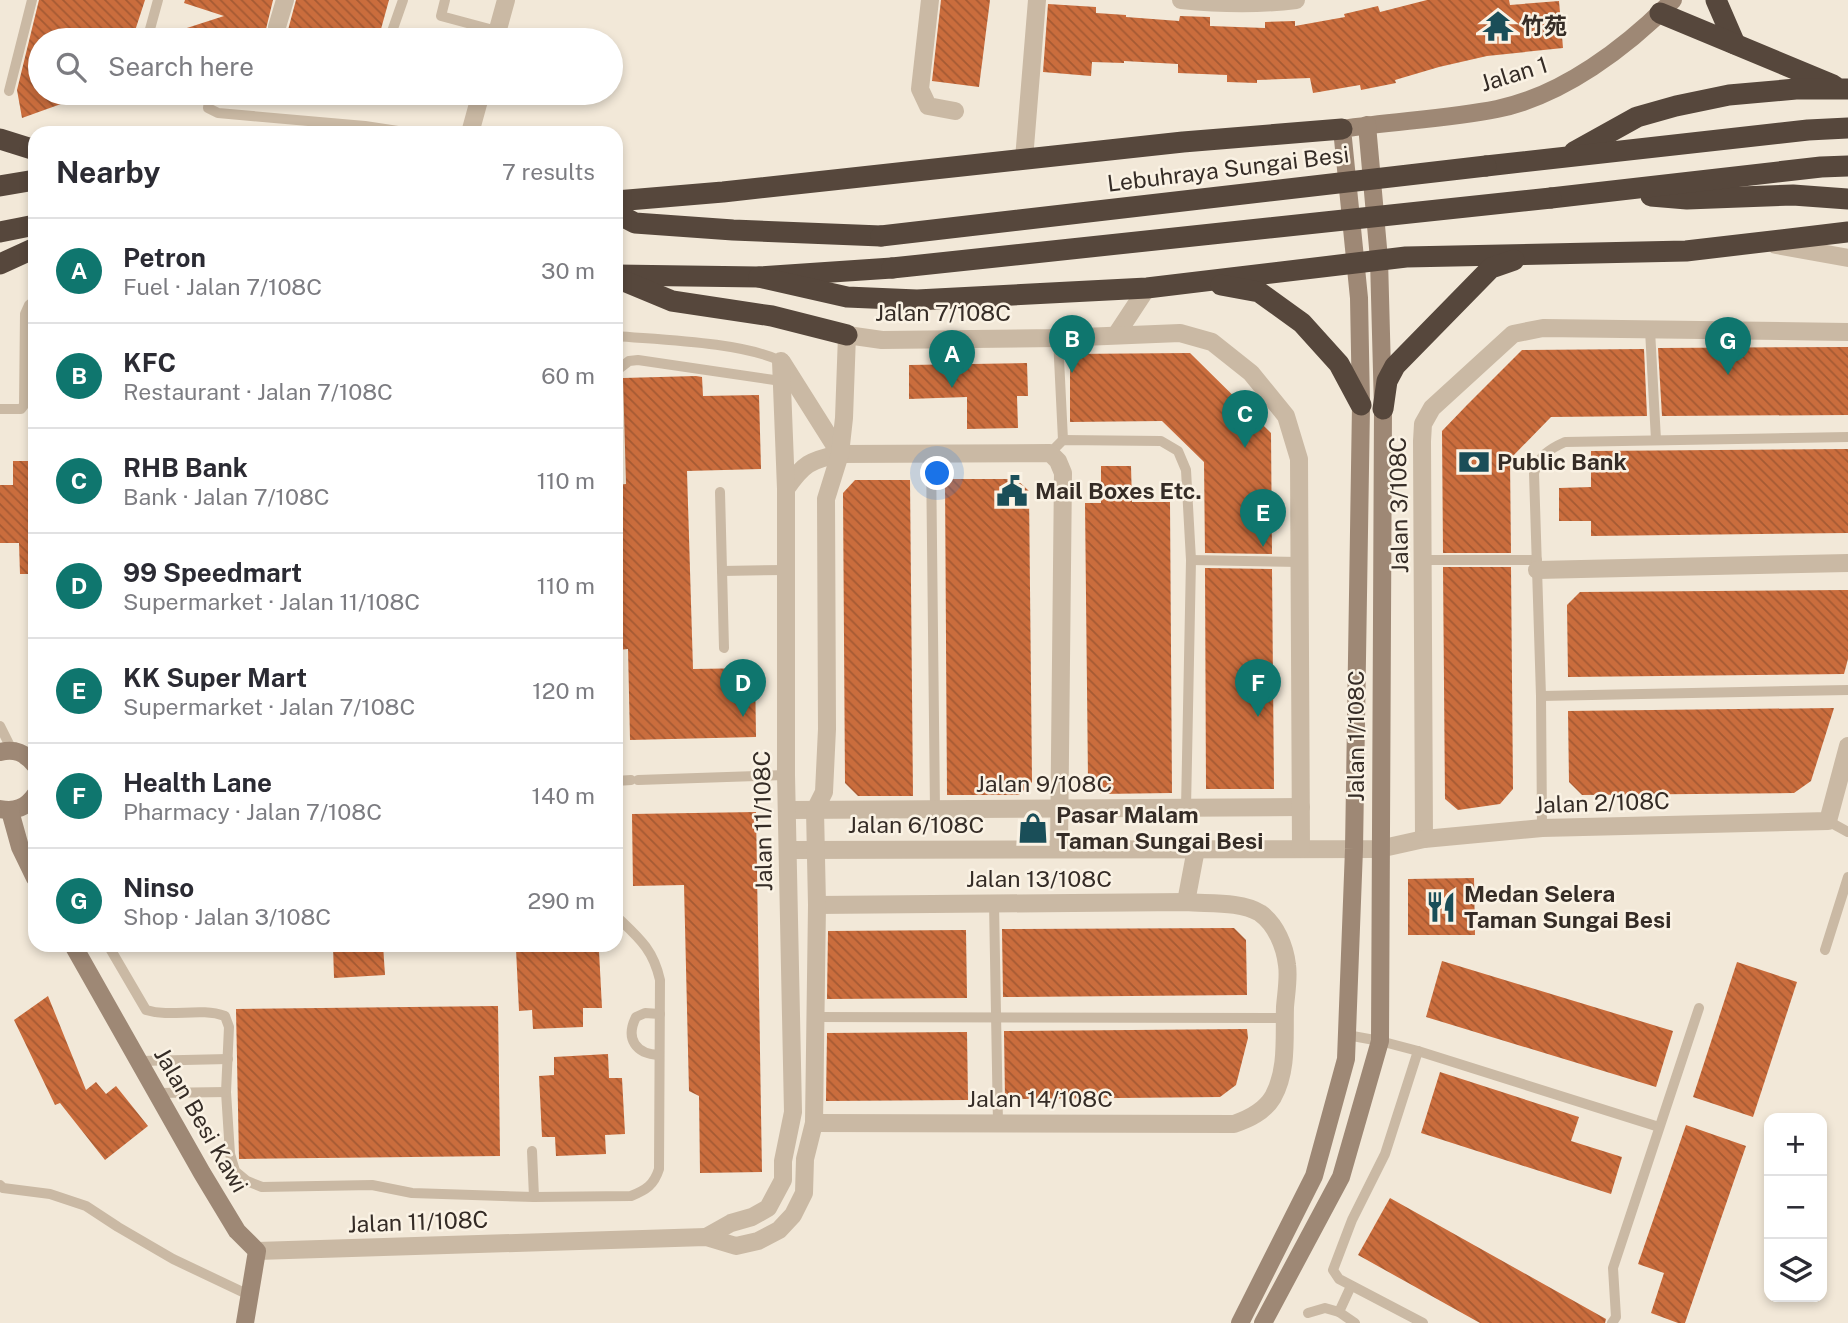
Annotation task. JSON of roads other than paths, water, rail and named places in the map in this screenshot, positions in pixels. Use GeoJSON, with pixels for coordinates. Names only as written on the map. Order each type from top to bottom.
{"type":"FeatureCollection","features":[{"type":"Feature","properties":{"kind":"highway"},"geometry":{"type":"LineString","coordinates":[[1716,0],[1735,44]]}},
{"type":"Feature","properties":{"kind":"highway"},"geometry":{"type":"LineString","coordinates":[[1666,7],[1735,44],[1845,88]]}},
{"type":"Feature","properties":{"kind":"highway"},"geometry":{"type":"LineString","coordinates":[[1566,157],[1637,117],[1676,106],[1729,95],[1845,88]]}},
{"type":"Feature","properties":{"kind":"highway","name":"Lebuhraya Sungai Besi"},"geometry":{"type":"LineString","coordinates":[[623,217],[635,223],[881,236],[1566,157],[1808,130],[1848,128]]}},
{"type":"Feature","properties":{"kind":"highway"},"geometry":{"type":"LineString","coordinates":[[623,200],[1183,142],[1342,129]]}},
{"type":"Feature","properties":{"kind":"highway"},"geometry":{"type":"LineString","coordinates":[[0,139],[28,148]]}},
{"type":"Feature","properties":{"kind":"highway"},"geometry":{"type":"LineString","coordinates":[[623,276],[759,277],[892,268],[1848,166]]}},
{"type":"Feature","properties":{"kind":"highway"},"geometry":{"type":"LineString","coordinates":[[0,186],[28,181]]}},
{"type":"Feature","properties":{"kind":"highway"},"geometry":{"type":"LineString","coordinates":[[1609,193],[1687,199],[1793,195],[1848,199]]}},
{"type":"Feature","properties":{"kind":"highway"},"geometry":{"type":"LineString","coordinates":[[0,232],[28,226]]}},
{"type":"Feature","properties":{"kind":"highway"},"geometry":{"type":"LineString","coordinates":[[759,277],[848,297],[917,300],[1147,288],[1379,259],[1686,251],[1848,232]]}},
{"type":"Feature","properties":{"kind":"highway"},"geometry":{"type":"LineString","coordinates":[[0,264],[28,251]]}},
{"type":"Feature","properties":{"kind":"highway"},"geometry":{"type":"LineString","coordinates":[[1383,409],[1387,381],[1395,366],[1491,268],[1540,254]]}},
{"type":"Feature","properties":{"kind":"highway"},"geometry":{"type":"LineString","coordinates":[[623,279],[672,301],[772,316],[847,335]]}},
{"type":"Feature","properties":{"kind":"highway"},"geometry":{"type":"LineString","coordinates":[[1198,282],[1259,292],[1302,323],[1339,364],[1361,405]]}},
{"type":"Feature","properties":{"kind":"street"},"geometry":{"type":"LineString","coordinates":[[277,27],[285,0]]}},
{"type":"Feature","properties":{"kind":"street"},"geometry":{"type":"LineString","coordinates":[[498,28],[506,0]]}},
{"type":"Feature","properties":{"kind":"street"},"geometry":{"type":"LineString","coordinates":[[930,0],[920,89],[928,106],[955,111]]}},
{"type":"Feature","properties":{"kind":"street"},"geometry":{"type":"LineString","coordinates":[[1024,159],[1037,0]]}},
{"type":"Feature","properties":{"kind":"street"},"geometry":{"type":"LineString","coordinates":[[1181,0],[1263,4],[1296,0]]}},
{"type":"Feature","properties":{"kind":"street","name":"Jalan 1"},"geometry":{"type":"LineString","coordinates":[[1342,129],[1498,108],[1543,94],[1569,83],[1666,7]]}},
{"type":"Feature","properties":{"kind":"street"},"geometry":{"type":"LineString","coordinates":[[472,126],[478,105]]}},
{"type":"Feature","properties":{"kind":"street","name":"Jalan 1/108C"},"geometry":{"type":"LineString","coordinates":[[1263,1323],[1341,1177],[1380,1041],[1383,409],[1379,259],[1367,125]]}},
{"type":"Feature","properties":{"kind":"street","name":"Jalan 1/108C"},"geometry":{"type":"LineString","coordinates":[[1240,1323],[1314,1177],[1346,1059],[1354,849],[1361,405],[1359,298],[1342,129]]}},
{"type":"Feature","properties":{"kind":"street"},"geometry":{"type":"LineString","coordinates":[[1764,243],[1848,258]]}},
{"type":"Feature","properties":{"kind":"street"},"geometry":{"type":"LineString","coordinates":[[1116,335],[1147,288]]}},
{"type":"Feature","properties":{"kind":"street","name":"Jalan 3/108C"},"geometry":{"type":"LineString","coordinates":[[1424,839],[1422,441],[1423,424],[1432,408],[1513,334],[1543,328],[1848,332]]}},
{"type":"Feature","properties":{"kind":"street","name":"Jalan 7/108C"},"geometry":{"type":"LineString","coordinates":[[847,335],[882,340],[1058,338],[1180,333],[1212,342],[1251,373],[1286,416],[1299,459],[1301,849]]}},
{"type":"Feature","properties":{"kind":"street","name":"Jalan 11/108C"},"geometry":{"type":"LineString","coordinates":[[257,1251],[706,1237],[736,1245],[758,1241],[779,1230],[793,1215],[804,1193],[805,1158],[814,1123],[816,810],[824,792],[827,729],[826,499],[840,454],[847,335]]}},
{"type":"Feature","properties":{"kind":"street"},"geometry":{"type":"LineString","coordinates":[[781,361],[840,454]]}},
{"type":"Feature","properties":{"kind":"street","name":"Jalan 11/108C"},"geometry":{"type":"LineString","coordinates":[[706,1237],[768,1208],[783,1180],[783,1161],[793,1112],[786,775],[786,489],[781,361]]}},
{"type":"Feature","properties":{"kind":"street"},"geometry":{"type":"LineString","coordinates":[[786,489],[801,467],[816,458],[840,454],[1049,453],[1058,461],[1063,473],[1059,849]]}},
{"type":"Feature","properties":{"kind":"street"},"geometry":{"type":"LineString","coordinates":[[1537,565],[1848,563]]}},
{"type":"Feature","properties":{"kind":"street"},"geometry":{"type":"LineString","coordinates":[[1828,821],[1848,746]]}},
{"type":"Feature","properties":{"kind":"street"},"geometry":{"type":"LineString","coordinates":[[6,751],[28,757]]}},
{"type":"Feature","properties":{"kind":"street"},"geometry":{"type":"LineString","coordinates":[[28,804],[5,810],[28,864]]}},
{"type":"Feature","properties":{"kind":"street","name":"Jalan 9/108C"},"geometry":{"type":"LineString","coordinates":[[788,810],[1301,807]]}},
{"type":"Feature","properties":{"kind":"street","name":"Jalan 2/108C"},"geometry":{"type":"LineString","coordinates":[[1379,849],[1424,839],[1542,828],[1828,821]]}},
{"type":"Feature","properties":{"kind":"street"},"geometry":{"type":"LineString","coordinates":[[1186,902],[1196,849]]}},
{"type":"Feature","properties":{"kind":"street","name":"Jalan 6/108C"},"geometry":{"type":"LineString","coordinates":[[788,850],[1379,849]]}},
{"type":"Feature","properties":{"kind":"street","name":"Jalan 13/108C"},"geometry":{"type":"LineString","coordinates":[[817,905],[1186,902],[1243,907],[1260,913],[1273,926],[1282,943],[1287,966],[1285,1018]]}},
{"type":"Feature","properties":{"kind":"street","name":"Jalan Besi Kawi"},"geometry":{"type":"LineString","coordinates":[[78,952],[237,1231],[257,1251]]}},
{"type":"Feature","properties":{"kind":"street","name":"Jalan 14/108C"},"geometry":{"type":"LineString","coordinates":[[814,1123],[1234,1124],[1249,1119],[1272,1097],[1285,1056],[1285,1018]]}},
{"type":"Feature","properties":{"kind":"street"},"geometry":{"type":"LineString","coordinates":[[245,1323],[257,1251]]}},
{"type":"Feature","properties":{"kind":"lane"},"geometry":{"type":"LineString","coordinates":[[9,91],[32,0]]}},
{"type":"Feature","properties":{"kind":"lane"},"geometry":{"type":"LineString","coordinates":[[150,28],[158,0]]}},
{"type":"Feature","properties":{"kind":"lane"},"geometry":{"type":"LineString","coordinates":[[393,28],[403,0]]}},
{"type":"Feature","properties":{"kind":"lane"},"geometry":{"type":"LineString","coordinates":[[445,0],[440,16],[474,28]]}},
{"type":"Feature","properties":{"kind":"lane"},"geometry":{"type":"LineString","coordinates":[[208,105],[208,108],[218,113],[365,126]]}},
{"type":"Feature","properties":{"kind":"lane"},"geometry":{"type":"LineString","coordinates":[[0,409],[20,409],[24,405],[25,314],[28,310]]}},
{"type":"Feature","properties":{"kind":"lane"},"geometry":{"type":"LineString","coordinates":[[1650,330],[1656,440]]}},
{"type":"Feature","properties":{"kind":"lane"},"geometry":{"type":"LineString","coordinates":[[623,337],[752,351],[781,361]]}},
{"type":"Feature","properties":{"kind":"lane"},"geometry":{"type":"LineString","coordinates":[[1058,338],[1063,440]]}},
{"type":"Feature","properties":{"kind":"lane"},"geometry":{"type":"LineString","coordinates":[[623,366],[629,361],[638,360],[781,381]]}},
{"type":"Feature","properties":{"kind":"lane"},"geometry":{"type":"LineString","coordinates":[[1542,828],[1534,473],[1538,462],[1550,448],[1565,442],[1848,438]]}},
{"type":"Feature","properties":{"kind":"lane"},"geometry":{"type":"LineString","coordinates":[[1049,453],[1063,440],[1161,441],[1178,452],[1186,470],[1191,560],[1186,808]]}},
{"type":"Feature","properties":{"kind":"lane"},"geometry":{"type":"LineString","coordinates":[[931,454],[935,810]]}},
{"type":"Feature","properties":{"kind":"lane"},"geometry":{"type":"LineString","coordinates":[[720,492],[724,648]]}},
{"type":"Feature","properties":{"kind":"lane"},"geometry":{"type":"LineString","coordinates":[[1191,560],[1300,562]]}},
{"type":"Feature","properties":{"kind":"lane"},"geometry":{"type":"LineString","coordinates":[[1424,561],[1537,565]]}},
{"type":"Feature","properties":{"kind":"lane"},"geometry":{"type":"LineString","coordinates":[[722,571],[785,570]]}},
{"type":"Feature","properties":{"kind":"lane"},"geometry":{"type":"LineString","coordinates":[[1541,696],[1848,690]]}},
{"type":"Feature","properties":{"kind":"lane"},"geometry":{"type":"LineString","coordinates":[[0,726],[6,751]]}},
{"type":"Feature","properties":{"kind":"lane"},"geometry":{"type":"LineString","coordinates":[[623,781],[786,775]]}},
{"type":"Feature","properties":{"kind":"lane"},"geometry":{"type":"LineString","coordinates":[[1828,821],[1848,832]]}},
{"type":"Feature","properties":{"kind":"lane"},"geometry":{"type":"LineString","coordinates":[[1825,950],[1848,877]]}},
{"type":"Feature","properties":{"kind":"lane"},"geometry":{"type":"LineString","coordinates":[[994,903],[998,1124]]}},
{"type":"Feature","properties":{"kind":"lane"},"geometry":{"type":"LineString","coordinates":[[112,952],[146,1010],[157,1013],[214,1012],[225,1016],[229,1027],[226,1092],[230,1154],[235,1171],[247,1181],[262,1187],[372,1185],[412,1193],[534,1198],[631,1196],[654,1182],[659,1169],[660,980],[655,960],[643,942],[623,923]]}},
{"type":"Feature","properties":{"kind":"lane"},"geometry":{"type":"LineString","coordinates":[[1617,1321],[1613,1268],[1699,1008]]}},
{"type":"Feature","properties":{"kind":"lane"},"geometry":{"type":"LineString","coordinates":[[659,1055],[644,1054],[635,1045],[633,1033],[636,1017],[645,1013],[660,1014]]}},
{"type":"Feature","properties":{"kind":"lane"},"geometry":{"type":"LineString","coordinates":[[816,1017],[1285,1018]]}},
{"type":"Feature","properties":{"kind":"lane"},"geometry":{"type":"LineString","coordinates":[[1347,1035],[1418,1051],[1659,1127]]}},
{"type":"Feature","properties":{"kind":"lane"},"geometry":{"type":"LineString","coordinates":[[1418,1051],[1385,1154],[1333,1265],[1334,1276],[1423,1323]]}},
{"type":"Feature","properties":{"kind":"lane"},"geometry":{"type":"LineString","coordinates":[[140,1061],[228,1059]]}},
{"type":"Feature","properties":{"kind":"lane"},"geometry":{"type":"LineString","coordinates":[[157,1093],[226,1092]]}},
{"type":"Feature","properties":{"kind":"lane"},"geometry":{"type":"LineString","coordinates":[[532,1151],[534,1198]]}},
{"type":"Feature","properties":{"kind":"lane"},"geometry":{"type":"LineString","coordinates":[[0,1185],[3,1188],[50,1194],[86,1206],[173,1259],[251,1296]]}},
{"type":"Feature","properties":{"kind":"lane"},"geometry":{"type":"LineString","coordinates":[[1339,1312],[1351,1286]]}},
{"type":"Feature","properties":{"kind":"lane"},"geometry":{"type":"LineString","coordinates":[[1308,1313],[1325,1308],[1339,1312],[1355,1323]]}},
{"type":"Feature","properties":{"kind":"place","name":"竹苑"},"geometry":{"type":"Point","coordinates":[1498,26]}},
{"type":"Feature","properties":{"kind":"place","name":"KFC"},"geometry":{"type":"Point","coordinates":[1072,373]}},
{"type":"Feature","properties":{"kind":"place","name":"Ninso"},"geometry":{"type":"Point","coordinates":[1728,375]}},
{"type":"Feature","properties":{"kind":"place","name":"Petron"},"geometry":{"type":"Point","coordinates":[952,388]}},
{"type":"Feature","properties":{"kind":"place","name":"RHB Bank"},"geometry":{"type":"Point","coordinates":[1245,448]}},
{"type":"Feature","properties":{"kind":"place","name":"Public Bank"},"geometry":{"type":"Point","coordinates":[1474,462]}},
{"type":"Feature","properties":{"kind":"place","name":"Mail Boxes Etc."},"geometry":{"type":"Point","coordinates":[1012,491]}},
{"type":"Feature","properties":{"kind":"place","name":"KK Super Mart"},"geometry":{"type":"Point","coordinates":[1263,547]}},
{"type":"Feature","properties":{"kind":"place","name":"99 Speedmart"},"geometry":{"type":"Point","coordinates":[743,717]}},
{"type":"Feature","properties":{"kind":"place","name":"Health Lane"},"geometry":{"type":"Point","coordinates":[1258,717]}},
{"type":"Feature","properties":{"kind":"place","name":"Pasar Malam Taman Sungai Besi"},"geometry":{"type":"Point","coordinates":[1033,828]}},
{"type":"Feature","properties":{"kind":"place","name":"Medan Selera Taman Sungai Besi"},"geometry":{"type":"Point","coordinates":[1441,907]}}]}
